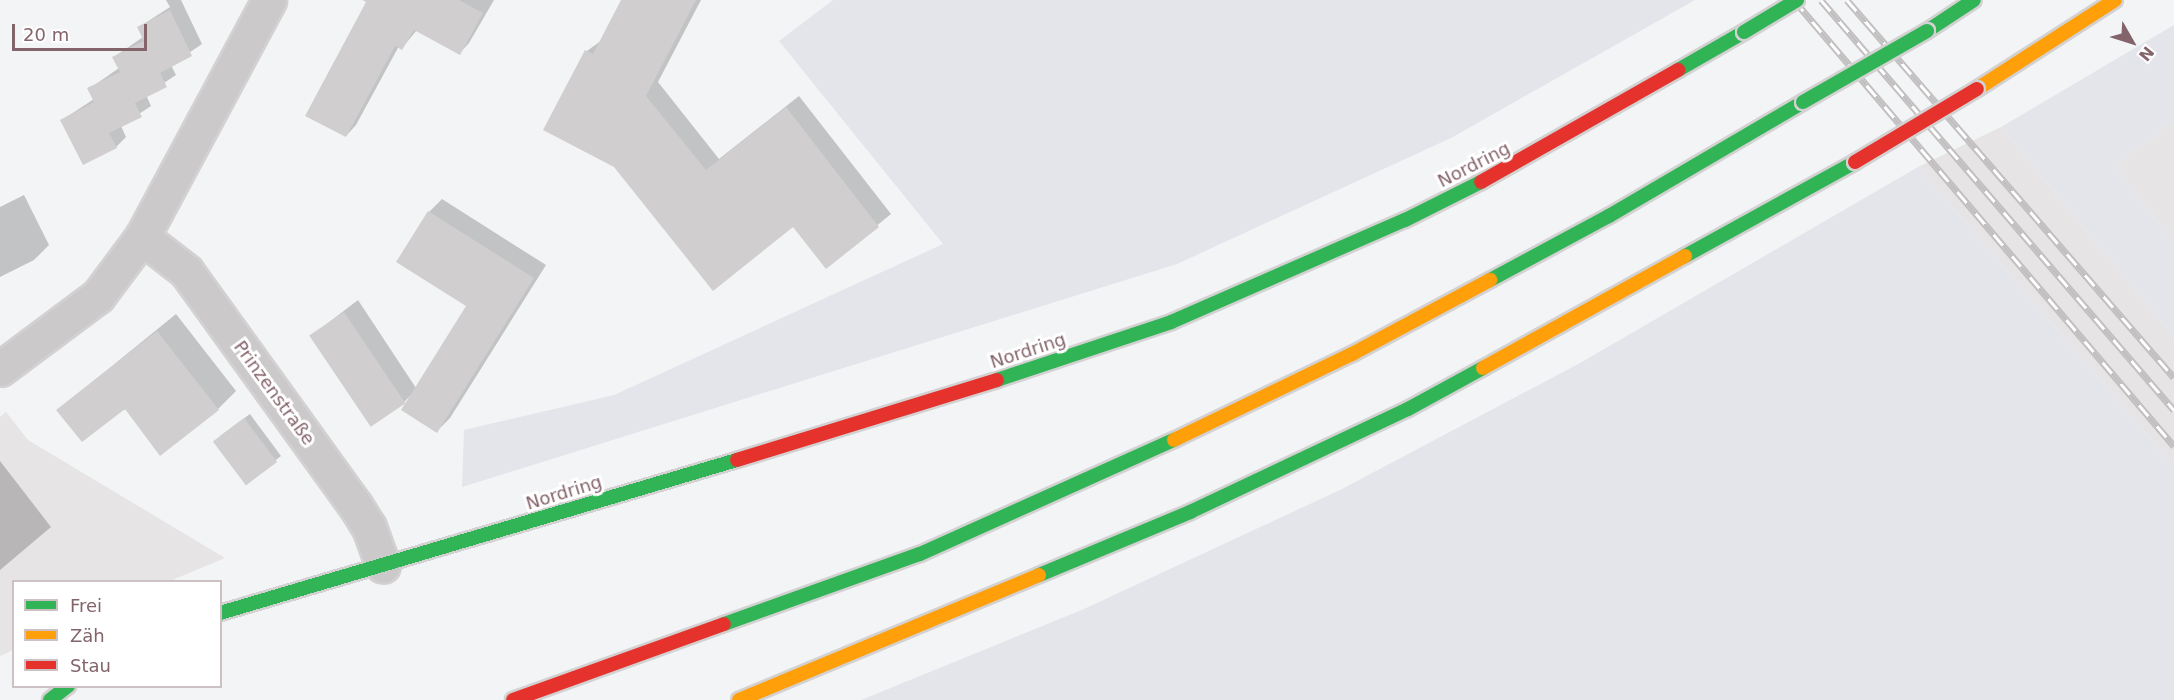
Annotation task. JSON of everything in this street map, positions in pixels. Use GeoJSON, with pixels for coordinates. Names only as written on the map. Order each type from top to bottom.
{"type":"FeatureCollection","features":[{"type":"Feature","properties":{"kind":"main road","name":"Nordring"},"geometry":{"type":"LineString","coordinates":[[222,612],[934,401],[1172,322],[1415,215],[1516,164],[1797,0]]}},
{"type":"Feature","properties":{"kind":"main road"},"geometry":{"type":"LineString","coordinates":[[513,700],[920,554],[1137,458],[1352,354],[1609,216],[1927,31],[1974,0]]}},
{"type":"Feature","properties":{"kind":"main road"},"geometry":{"type":"LineString","coordinates":[[739,700],[1190,513],[1407,409],[1855,162],[1977,89],[2115,0]]}},
{"type":"Feature","properties":{"kind":"main road"},"geometry":{"type":"LineString","coordinates":[[50,700],[67,688]]}},
{"type":"Feature","properties":{"kind":"street"},"geometry":{"type":"LineString","coordinates":[[0,369],[98,296],[142,237],[269,0]]}},
{"type":"Feature","properties":{"kind":"street","name":"Prinzenstraße"},"geometry":{"type":"LineString","coordinates":[[142,237],[186,271],[355,505],[369,527],[383,566]]}},
{"type":"Feature","properties":{"kind":"shaded area"},"geometry":{"type":"Polygon","coordinates":[[[833,0],[1695,0],[1451,138],[1177,264],[462,487],[464,430],[614,395],[943,244],[779,41],[833,0]]]}},
{"type":"Feature","properties":{"kind":"shaded area"},"geometry":{"type":"Polygon","coordinates":[[[2174,25],[2174,121],[2114,166],[2174,242],[2174,337],[2001,127],[2174,25]]]}},
{"type":"Feature","properties":{"kind":"shaded area"},"geometry":{"type":"Polygon","coordinates":[[[2174,121],[2174,242],[2114,166],[2174,121]]]}},
{"type":"Feature","properties":{"kind":"shaded area"},"geometry":{"type":"Polygon","coordinates":[[[2001,127],[2174,337],[2174,466],[1918,167],[2001,127]]]}},
{"type":"Feature","properties":{"kind":"shaded area"},"geometry":{"type":"Polygon","coordinates":[[[1918,167],[2174,466],[2174,700],[861,700],[1084,609],[1340,490],[1580,363],[1918,167]]]}},
{"type":"Feature","properties":{"kind":"shaded area"},"geometry":{"type":"Polygon","coordinates":[[[6,412],[28,440],[225,558],[172,580],[12,580],[12,650],[0,656],[0,417],[6,412]]]}},
{"type":"Feature","properties":{"kind":"building"},"geometry":{"type":"Polygon","coordinates":[[[362,0],[459,0],[483,13],[460,55],[414,30],[402,50],[395,46],[346,137],[305,116],[366,2],[362,0]]]}},
{"type":"Feature","properties":{"kind":"building"},"geometry":{"type":"Polygon","coordinates":[[[621,0],[696,0],[646,96],[706,170],[786,107],[879,227],[826,269],[793,227],[713,291],[614,167],[543,130],[585,50],[593,54],[621,0]]]}},
{"type":"Feature","properties":{"kind":"building"},"geometry":{"type":"Polygon","coordinates":[[[170,10],[192,56],[160,73],[167,87],[135,103],[142,117],[109,133],[117,148],[83,165],[60,120],[94,102],[87,88],[120,72],[112,57],[144,41],[137,27],[170,10]]]}},
{"type":"Feature","properties":{"kind":"building"},"geometry":{"type":"Polygon","coordinates":[[[428,211],[534,278],[437,433],[401,410],[466,306],[396,262],[428,211]]]}},
{"type":"Feature","properties":{"kind":"building"},"geometry":{"type":"Polygon","coordinates":[[[344,312],[406,403],[371,427],[309,335],[344,312]]]}},
{"type":"Feature","properties":{"kind":"building"},"geometry":{"type":"Polygon","coordinates":[[[157,331],[219,410],[160,456],[125,409],[82,442],[56,410],[157,331]]]}},
{"type":"Feature","properties":{"kind":"building"},"geometry":{"type":"Polygon","coordinates":[[[244,418],[277,462],[246,485],[213,441],[244,418]]]}},
{"type":"Feature","properties":{"kind":"railway"},"geometry":{"type":"LineString","coordinates":[[1794,0],[2174,446]]}},
{"type":"Feature","properties":{"kind":"railway"},"geometry":{"type":"LineString","coordinates":[[1821,0],[2174,410]]}},
{"type":"Feature","properties":{"kind":"railway"},"geometry":{"type":"LineString","coordinates":[[1847,0],[2174,377]]}},
{"type":"Feature","properties":{"kind":"traffic: fast"},"geometry":{"type":"LineString","coordinates":[[1744,32],[1797,0]]}},
{"type":"Feature","properties":{"kind":"traffic: fast"},"geometry":{"type":"LineString","coordinates":[[1927,31],[1974,0]]}},
{"type":"Feature","properties":{"kind":"traffic: fast"},"geometry":{"type":"LineString","coordinates":[[1803,102],[1927,31]]}},
{"type":"Feature","properties":{"kind":"traffic: fast"},"geometry":{"type":"LineString","coordinates":[[1678,70],[1744,32]]}},
{"type":"Feature","properties":{"kind":"traffic: fast"},"geometry":{"type":"LineString","coordinates":[[1490,280],[1609,216],[1803,102]]}},
{"type":"Feature","properties":{"kind":"traffic: fast"},"geometry":{"type":"LineString","coordinates":[[1685,256],[1855,162]]}},
{"type":"Feature","properties":{"kind":"traffic: fast"},"geometry":{"type":"LineString","coordinates":[[997,380],[1171,322],[1405,220],[1481,182]]}},
{"type":"Feature","properties":{"kind":"traffic: fast"},"geometry":{"type":"LineString","coordinates":[[1039,575],[1190,512],[1408,409],[1483,368]]}},
{"type":"Feature","properties":{"kind":"traffic: fast"},"geometry":{"type":"LineString","coordinates":[[724,624],[920,554],[1174,440]]}},
{"type":"Feature","properties":{"kind":"traffic: fast"},"geometry":{"type":"LineString","coordinates":[[222,612],[737,460]]}},
{"type":"Feature","properties":{"kind":"traffic: fast"},"geometry":{"type":"LineString","coordinates":[[50,700],[65,688]]}},
{"type":"Feature","properties":{"kind":"traffic: slow"},"geometry":{"type":"LineString","coordinates":[[1977,89],[2115,0]]}},
{"type":"Feature","properties":{"kind":"traffic: slow"},"geometry":{"type":"LineString","coordinates":[[1483,368],[1685,256]]}},
{"type":"Feature","properties":{"kind":"traffic: slow"},"geometry":{"type":"LineString","coordinates":[[1174,440],[1352,354],[1490,280]]}},
{"type":"Feature","properties":{"kind":"traffic: slow"},"geometry":{"type":"LineString","coordinates":[[739,700],[1039,575]]}},
{"type":"Feature","properties":{"kind":"traffic: jam"},"geometry":{"type":"LineString","coordinates":[[1481,182],[1678,70]]}},
{"type":"Feature","properties":{"kind":"traffic: jam"},"geometry":{"type":"LineString","coordinates":[[1855,162],[1977,89]]}},
{"type":"Feature","properties":{"kind":"traffic: jam"},"geometry":{"type":"LineString","coordinates":[[737,460],[997,380]]}},
{"type":"Feature","properties":{"kind":"traffic: jam"},"geometry":{"type":"LineString","coordinates":[[513,700],[724,624]]}}]}
